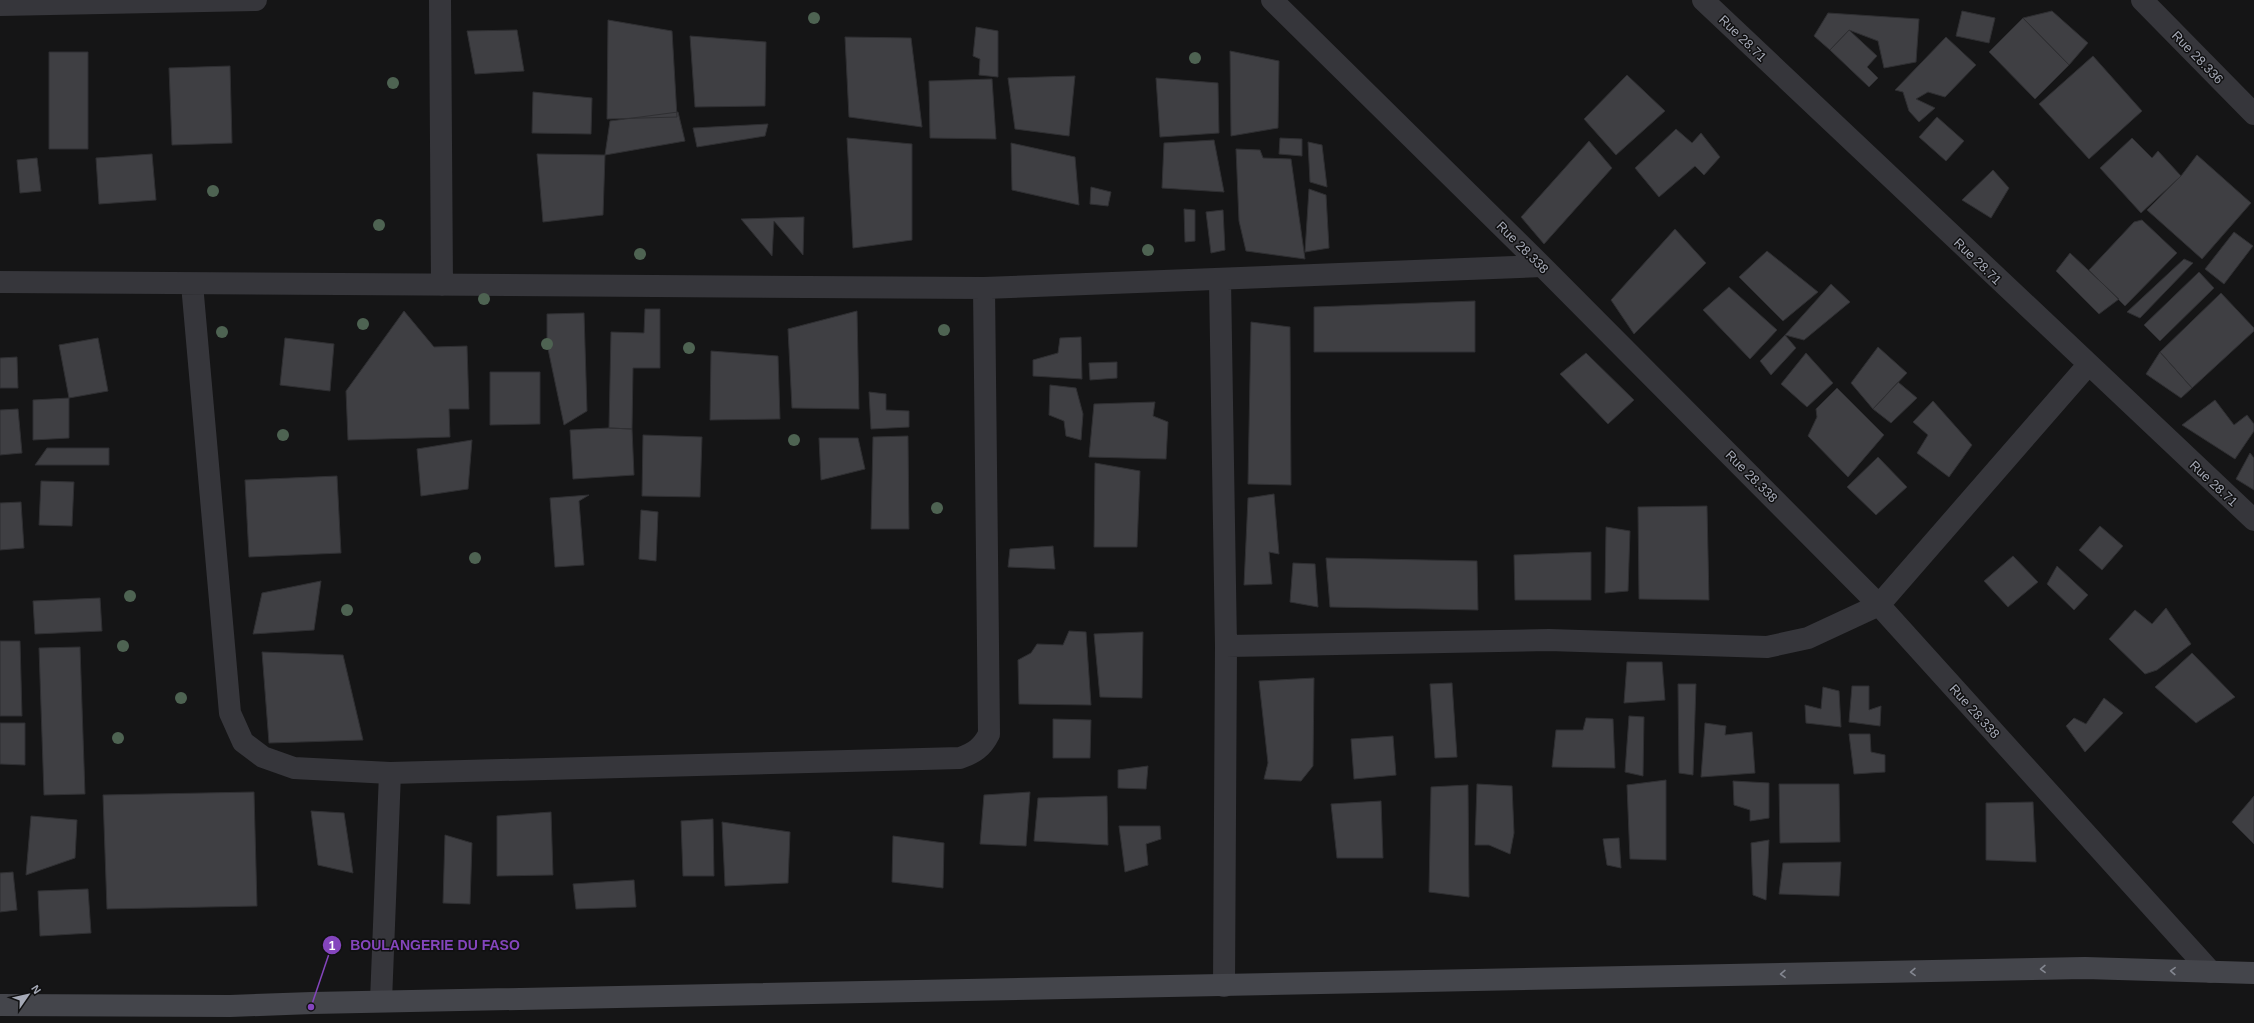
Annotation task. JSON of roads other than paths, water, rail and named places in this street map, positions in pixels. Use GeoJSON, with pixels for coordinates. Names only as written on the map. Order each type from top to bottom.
{"type":"FeatureCollection","features":[{"type":"Feature","properties":{"kind":"main road"},"geometry":{"type":"LineString","coordinates":[[0,1005],[230,1006],[381,1001],[1224,986],[2077,968],[2254,973]]}},
{"type":"Feature","properties":{"kind":"street"},"geometry":{"type":"LineString","coordinates":[[0,5],[256,0]]}},
{"type":"Feature","properties":{"kind":"street"},"geometry":{"type":"LineString","coordinates":[[440,0],[442,285]]}},
{"type":"Feature","properties":{"kind":"street","name":"Rue 28.338"},"geometry":{"type":"LineString","coordinates":[[1272,0],[1542,266],[1879,605],[2211,972]]}},
{"type":"Feature","properties":{"kind":"street","name":"Rue 28.71"},"geometry":{"type":"LineString","coordinates":[[1703,0],[2088,365],[2254,520]]}},
{"type":"Feature","properties":{"kind":"street","name":"Rue 28.336"},"geometry":{"type":"LineString","coordinates":[[2142,0],[2254,114]]}},
{"type":"Feature","properties":{"kind":"street"},"geometry":{"type":"LineString","coordinates":[[0,282],[984,288],[1220,280],[1542,266]]}},
{"type":"Feature","properties":{"kind":"street"},"geometry":{"type":"LineString","coordinates":[[1220,280],[1226,646],[1224,986]]}},
{"type":"Feature","properties":{"kind":"street"},"geometry":{"type":"LineString","coordinates":[[192,284],[230,713],[244,742],[263,757],[294,768],[390,772],[960,758],[974,753],[984,744],[989,734],[984,288]]}},
{"type":"Feature","properties":{"kind":"street"},"geometry":{"type":"LineString","coordinates":[[1226,646],[1549,640],[1767,647],[1808,638],[1879,605],[2088,365]]}},
{"type":"Feature","properties":{"kind":"street"},"geometry":{"type":"LineString","coordinates":[[381,1001],[390,772]]}},
{"type":"Feature","properties":{"kind":"place","name":"BOULANGERIE DU FASO"},"geometry":{"type":"Point","coordinates":[311,1007]}}]}
